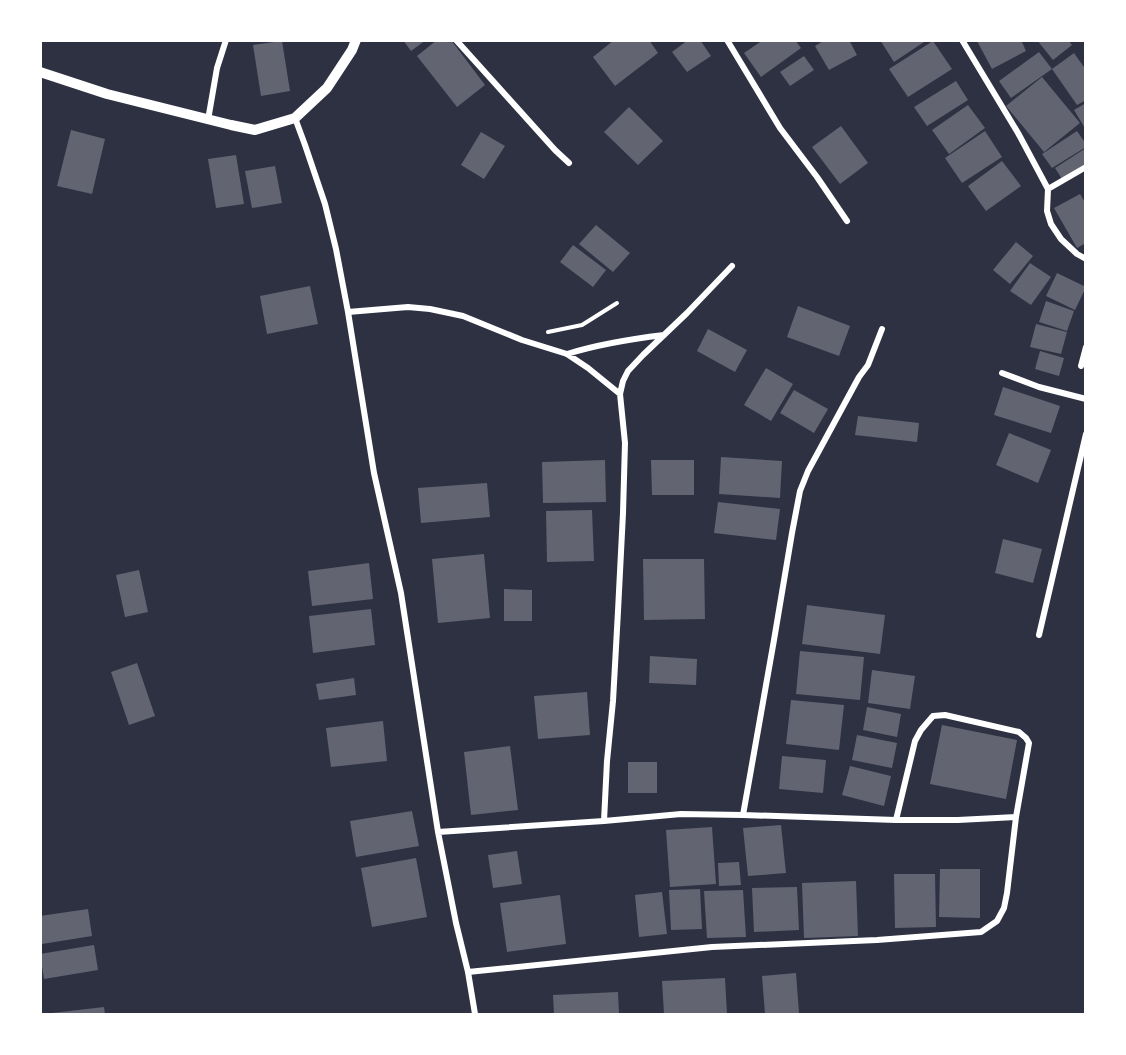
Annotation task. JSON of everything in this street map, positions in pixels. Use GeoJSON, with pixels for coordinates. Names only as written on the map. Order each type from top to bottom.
{"type":"FeatureCollection","features":[{"type":"Feature","properties":{"kind":"street"},"geometry":{"type":"LineString","coordinates":[[208,120],[226,40]]}},
{"type":"Feature","properties":{"kind":"street"},"geometry":{"type":"LineString","coordinates":[[40,72],[107,94],[255,130],[295,118],[327,88],[356,40]]}},
{"type":"Feature","properties":{"kind":"street"},"geometry":{"type":"LineString","coordinates":[[456,40],[569,163]]}},
{"type":"Feature","properties":{"kind":"street"},"geometry":{"type":"LineString","coordinates":[[727,40],[780,128],[847,221]]}},
{"type":"Feature","properties":{"kind":"street"},"geometry":{"type":"LineString","coordinates":[[962,40],[1018,133],[1048,189],[1047,211],[1051,224],[1061,239],[1086,259]]}},
{"type":"Feature","properties":{"kind":"street"},"geometry":{"type":"LineString","coordinates":[[295,118],[324,204],[336,249],[374,473],[400,593],[438,832],[475,1014]]}},
{"type":"Feature","properties":{"kind":"street"},"geometry":{"type":"LineString","coordinates":[[1048,189],[1086,167]]}},
{"type":"Feature","properties":{"kind":"street"},"geometry":{"type":"LineString","coordinates":[[604,821],[618,622],[623,501],[625,443],[620,394],[628,371],[732,266]]}},
{"type":"Feature","properties":{"kind":"street"},"geometry":{"type":"LineString","coordinates":[[348,312],[408,307],[463,316],[522,340],[567,354],[620,394]]}},
{"type":"Feature","properties":{"kind":"street"},"geometry":{"type":"LineString","coordinates":[[743,815],[800,491],[808,471],[859,377],[868,365],[882,329]]}},
{"type":"Feature","properties":{"kind":"street"},"geometry":{"type":"LineString","coordinates":[[567,354],[605,343],[664,334]]}},
{"type":"Feature","properties":{"kind":"street"},"geometry":{"type":"LineString","coordinates":[[1081,366],[1086,347]]}},
{"type":"Feature","properties":{"kind":"street"},"geometry":{"type":"LineString","coordinates":[[1002,374],[1038,387],[1086,399]]}},
{"type":"Feature","properties":{"kind":"street"},"geometry":{"type":"LineString","coordinates":[[1039,635],[1086,434]]}},
{"type":"Feature","properties":{"kind":"street"},"geometry":{"type":"LineString","coordinates":[[468,972],[712,947],[877,940],[981,932],[998,921],[1004,908],[1029,743],[1026,738],[1019,732],[945,715],[933,716],[915,741],[896,820]]}},
{"type":"Feature","properties":{"kind":"street"},"geometry":{"type":"LineString","coordinates":[[438,832],[681,814],[896,820],[1016,817]]}},
{"type":"Feature","properties":{"kind":"path"},"geometry":{"type":"LineString","coordinates":[[522,340],[533,335],[582,325],[617,303]]}},
{"type":"Feature","properties":{"kind":"building"},"geometry":{"type":"Polygon","coordinates":[[[403,40],[426,40],[411,51],[403,40]]]}},
{"type":"Feature","properties":{"kind":"building"},"geometry":{"type":"Polygon","coordinates":[[[437,40],[451,40],[485,85],[457,107],[417,56],[437,40]]]}},
{"type":"Feature","properties":{"kind":"building"},"geometry":{"type":"Polygon","coordinates":[[[614,40],[649,40],[658,53],[615,86],[593,57],[614,40]]]}},
{"type":"Feature","properties":{"kind":"building"},"geometry":{"type":"Polygon","coordinates":[[[688,40],[700,40],[711,56],[687,72],[672,52],[688,40]]]}},
{"type":"Feature","properties":{"kind":"building"},"geometry":{"type":"Polygon","coordinates":[[[763,40],[795,40],[801,48],[761,77],[744,53],[763,40]]]}},
{"type":"Feature","properties":{"kind":"building"},"geometry":{"type":"Polygon","coordinates":[[[825,40],[849,40],[857,55],[829,70],[815,46],[825,40]]]}},
{"type":"Feature","properties":{"kind":"building"},"geometry":{"type":"Polygon","coordinates":[[[880,40],[927,40],[894,62],[880,40]]]}},
{"type":"Feature","properties":{"kind":"building"},"geometry":{"type":"Polygon","coordinates":[[[978,40],[1021,40],[1026,51],[992,69],[978,40]]]}},
{"type":"Feature","properties":{"kind":"building"},"geometry":{"type":"Polygon","coordinates":[[[1037,40],[1068,40],[1072,45],[1053,60],[1037,40]]]}},
{"type":"Feature","properties":{"kind":"building"},"geometry":{"type":"Polygon","coordinates":[[[282,41],[290,91],[261,96],[253,45],[282,41]]]}},
{"type":"Feature","properties":{"kind":"building"},"geometry":{"type":"Polygon","coordinates":[[[933,41],[952,69],[908,97],[889,69],[933,41]]]}},
{"type":"Feature","properties":{"kind":"building"},"geometry":{"type":"Polygon","coordinates":[[[1039,52],[1052,69],[1011,98],[999,81],[1039,52]]]}},
{"type":"Feature","properties":{"kind":"building"},"geometry":{"type":"Polygon","coordinates":[[[1074,53],[1086,70],[1086,100],[1077,105],[1052,69],[1074,53]]]}},
{"type":"Feature","properties":{"kind":"building"},"geometry":{"type":"Polygon","coordinates":[[[804,56],[814,70],[790,86],[780,72],[804,56]]]}},
{"type":"Feature","properties":{"kind":"building"},"geometry":{"type":"Polygon","coordinates":[[[1042,77],[1080,123],[1044,152],[1006,106],[1042,77]]]}},
{"type":"Feature","properties":{"kind":"building"},"geometry":{"type":"Polygon","coordinates":[[[956,81],[968,100],[927,126],[914,107],[956,81]]]}},
{"type":"Feature","properties":{"kind":"building"},"geometry":{"type":"Polygon","coordinates":[[[1086,103],[1086,130],[1074,110],[1086,103]]]}},
{"type":"Feature","properties":{"kind":"building"},"geometry":{"type":"Polygon","coordinates":[[[968,105],[985,128],[949,154],[932,130],[968,105]]]}},
{"type":"Feature","properties":{"kind":"building"},"geometry":{"type":"Polygon","coordinates":[[[629,107],[663,141],[638,165],[604,132],[629,107]]]}},
{"type":"Feature","properties":{"kind":"building"},"geometry":{"type":"Polygon","coordinates":[[[841,126],[868,163],[840,184],[812,147],[841,126]]]}},
{"type":"Feature","properties":{"kind":"building"},"geometry":{"type":"Polygon","coordinates":[[[71,130],[105,139],[92,194],[57,186],[71,130]]]}},
{"type":"Feature","properties":{"kind":"building"},"geometry":{"type":"Polygon","coordinates":[[[985,131],[1002,157],[962,183],[945,158],[985,131]]]}},
{"type":"Feature","properties":{"kind":"building"},"geometry":{"type":"Polygon","coordinates":[[[1077,131],[1086,147],[1052,168],[1042,154],[1077,131]]]}},
{"type":"Feature","properties":{"kind":"building"},"geometry":{"type":"Polygon","coordinates":[[[481,132],[505,146],[484,179],[461,165],[481,132]]]}},
{"type":"Feature","properties":{"kind":"building"},"geometry":{"type":"Polygon","coordinates":[[[1086,148],[1086,164],[1062,179],[1055,168],[1086,148]]]}},
{"type":"Feature","properties":{"kind":"building"},"geometry":{"type":"Polygon","coordinates":[[[236,155],[244,204],[216,208],[208,159],[236,155]]]}},
{"type":"Feature","properties":{"kind":"building"},"geometry":{"type":"Polygon","coordinates":[[[1002,161],[1021,186],[986,211],[968,186],[1002,161]]]}},
{"type":"Feature","properties":{"kind":"building"},"geometry":{"type":"Polygon","coordinates":[[[275,166],[282,203],[252,208],[245,171],[275,166]]]}},
{"type":"Feature","properties":{"kind":"building"},"geometry":{"type":"Polygon","coordinates":[[[1080,194],[1086,204],[1086,243],[1077,248],[1054,208],[1080,194]]]}},
{"type":"Feature","properties":{"kind":"building"},"geometry":{"type":"Polygon","coordinates":[[[596,225],[630,253],[613,272],[579,244],[596,225]]]}},
{"type":"Feature","properties":{"kind":"building"},"geometry":{"type":"Polygon","coordinates":[[[1016,242],[1033,256],[1010,284],[993,270],[1016,242]]]}},
{"type":"Feature","properties":{"kind":"building"},"geometry":{"type":"Polygon","coordinates":[[[573,245],[606,270],[593,287],[560,262],[573,245]]]}},
{"type":"Feature","properties":{"kind":"building"},"geometry":{"type":"Polygon","coordinates":[[[1030,263],[1051,277],[1031,305],[1010,291],[1030,263]]]}},
{"type":"Feature","properties":{"kind":"building"},"geometry":{"type":"Polygon","coordinates":[[[1057,273],[1086,287],[1075,310],[1046,296],[1057,273]]]}},
{"type":"Feature","properties":{"kind":"building"},"geometry":{"type":"Polygon","coordinates":[[[310,286],[318,324],[267,334],[260,296],[310,286]]]}},
{"type":"Feature","properties":{"kind":"building"},"geometry":{"type":"Polygon","coordinates":[[[1046,301],[1074,311],[1067,331],[1039,322],[1046,301]]]}},
{"type":"Feature","properties":{"kind":"building"},"geometry":{"type":"Polygon","coordinates":[[[798,306],[850,326],[839,356],[787,337],[798,306]]]}},
{"type":"Feature","properties":{"kind":"building"},"geometry":{"type":"Polygon","coordinates":[[[1036,324],[1067,332],[1061,354],[1030,347],[1036,324]]]}},
{"type":"Feature","properties":{"kind":"building"},"geometry":{"type":"Polygon","coordinates":[[[708,329],[747,350],[735,372],[697,351],[708,329]]]}},
{"type":"Feature","properties":{"kind":"building"},"geometry":{"type":"Polygon","coordinates":[[[1040,351],[1064,358],[1059,376],[1035,369],[1040,351]]]}},
{"type":"Feature","properties":{"kind":"building"},"geometry":{"type":"Polygon","coordinates":[[[766,368],[793,384],[771,421],[744,405],[766,368]]]}},
{"type":"Feature","properties":{"kind":"building"},"geometry":{"type":"Polygon","coordinates":[[[1003,387],[1060,406],[1051,433],[994,415],[1003,387]]]}},
{"type":"Feature","properties":{"kind":"building"},"geometry":{"type":"Polygon","coordinates":[[[794,390],[828,409],[814,433],[780,413],[794,390]]]}},
{"type":"Feature","properties":{"kind":"building"},"geometry":{"type":"Polygon","coordinates":[[[858,416],[919,423],[917,442],[855,435],[858,416]]]}},
{"type":"Feature","properties":{"kind":"building"},"geometry":{"type":"Polygon","coordinates":[[[1009,433],[1051,450],[1038,483],[996,465],[1009,433]]]}},
{"type":"Feature","properties":{"kind":"building"},"geometry":{"type":"Polygon","coordinates":[[[721,457],[782,461],[780,498],[719,494],[721,457]]]}},
{"type":"Feature","properties":{"kind":"building"},"geometry":{"type":"Polygon","coordinates":[[[605,460],[606,502],[543,503],[542,462],[605,460]]]}},
{"type":"Feature","properties":{"kind":"building"},"geometry":{"type":"Polygon","coordinates":[[[651,460],[694,460],[694,495],[652,495],[651,460]]]}},
{"type":"Feature","properties":{"kind":"building"},"geometry":{"type":"Polygon","coordinates":[[[487,483],[490,517],[421,523],[418,488],[487,483]]]}},
{"type":"Feature","properties":{"kind":"building"},"geometry":{"type":"Polygon","coordinates":[[[718,502],[780,509],[776,540],[714,533],[718,502]]]}},
{"type":"Feature","properties":{"kind":"building"},"geometry":{"type":"Polygon","coordinates":[[[592,510],[594,561],[547,562],[546,511],[592,510]]]}},
{"type":"Feature","properties":{"kind":"building"},"geometry":{"type":"Polygon","coordinates":[[[1003,539],[1042,549],[1033,583],[995,573],[1003,539]]]}},
{"type":"Feature","properties":{"kind":"building"},"geometry":{"type":"Polygon","coordinates":[[[484,554],[490,618],[438,623],[432,559],[484,554]]]}},
{"type":"Feature","properties":{"kind":"building"},"geometry":{"type":"Polygon","coordinates":[[[643,559],[704,559],[705,619],[644,620],[643,559]]]}},
{"type":"Feature","properties":{"kind":"building"},"geometry":{"type":"Polygon","coordinates":[[[369,563],[373,599],[312,606],[308,571],[369,563]]]}},
{"type":"Feature","properties":{"kind":"building"},"geometry":{"type":"Polygon","coordinates":[[[139,570],[148,612],[125,617],[116,575],[139,570]]]}},
{"type":"Feature","properties":{"kind":"building"},"geometry":{"type":"Polygon","coordinates":[[[504,589],[532,590],[532,621],[504,621],[504,589]]]}},
{"type":"Feature","properties":{"kind":"building"},"geometry":{"type":"Polygon","coordinates":[[[807,605],[885,615],[880,654],[802,644],[807,605]]]}},
{"type":"Feature","properties":{"kind":"building"},"geometry":{"type":"Polygon","coordinates":[[[371,609],[375,645],[313,653],[309,616],[371,609]]]}},
{"type":"Feature","properties":{"kind":"building"},"geometry":{"type":"Polygon","coordinates":[[[800,651],[864,657],[860,700],[796,694],[800,651]]]}},
{"type":"Feature","properties":{"kind":"building"},"geometry":{"type":"Polygon","coordinates":[[[650,656],[697,659],[696,685],[649,683],[650,656]]]}},
{"type":"Feature","properties":{"kind":"building"},"geometry":{"type":"Polygon","coordinates":[[[137,663],[155,716],[129,725],[111,672],[137,663]]]}},
{"type":"Feature","properties":{"kind":"building"},"geometry":{"type":"Polygon","coordinates":[[[872,670],[915,676],[910,709],[868,703],[872,670]]]}},
{"type":"Feature","properties":{"kind":"building"},"geometry":{"type":"Polygon","coordinates":[[[354,678],[356,695],[319,700],[316,684],[354,678]]]}},
{"type":"Feature","properties":{"kind":"building"},"geometry":{"type":"Polygon","coordinates":[[[587,692],[590,735],[538,739],[534,696],[587,692]]]}},
{"type":"Feature","properties":{"kind":"building"},"geometry":{"type":"Polygon","coordinates":[[[791,700],[844,705],[839,750],[786,744],[791,700]]]}},
{"type":"Feature","properties":{"kind":"building"},"geometry":{"type":"Polygon","coordinates":[[[867,707],[901,714],[897,737],[863,730],[867,707]]]}},
{"type":"Feature","properties":{"kind":"building"},"geometry":{"type":"Polygon","coordinates":[[[383,721],[387,761],[331,767],[326,728],[383,721]]]}},
{"type":"Feature","properties":{"kind":"building"},"geometry":{"type":"Polygon","coordinates":[[[942,725],[1017,740],[1006,799],[930,784],[942,725]]]}},
{"type":"Feature","properties":{"kind":"building"},"geometry":{"type":"Polygon","coordinates":[[[857,735],[897,743],[892,768],[852,760],[857,735]]]}},
{"type":"Feature","properties":{"kind":"building"},"geometry":{"type":"Polygon","coordinates":[[[510,746],[518,810],[471,815],[464,752],[510,746]]]}},
{"type":"Feature","properties":{"kind":"building"},"geometry":{"type":"Polygon","coordinates":[[[782,756],[826,760],[823,793],[779,789],[782,756]]]}},
{"type":"Feature","properties":{"kind":"building"},"geometry":{"type":"Polygon","coordinates":[[[628,762],[657,762],[657,793],[628,793],[628,762]]]}},
{"type":"Feature","properties":{"kind":"building"},"geometry":{"type":"Polygon","coordinates":[[[850,766],[891,776],[884,806],[842,795],[850,766]]]}},
{"type":"Feature","properties":{"kind":"building"},"geometry":{"type":"Polygon","coordinates":[[[412,811],[419,846],[356,857],[350,821],[412,811]]]}},
{"type":"Feature","properties":{"kind":"building"},"geometry":{"type":"Polygon","coordinates":[[[781,825],[786,873],[748,876],[743,828],[781,825]]]}},
{"type":"Feature","properties":{"kind":"building"},"geometry":{"type":"Polygon","coordinates":[[[712,827],[716,884],[670,887],[666,830],[712,827]]]}},
{"type":"Feature","properties":{"kind":"building"},"geometry":{"type":"Polygon","coordinates":[[[517,851],[522,884],[493,888],[488,855],[517,851]]]}},
{"type":"Feature","properties":{"kind":"building"},"geometry":{"type":"Polygon","coordinates":[[[416,858],[427,917],[372,927],[361,868],[416,858]]]}},
{"type":"Feature","properties":{"kind":"building"},"geometry":{"type":"Polygon","coordinates":[[[739,862],[741,885],[719,886],[718,863],[739,862]]]}},
{"type":"Feature","properties":{"kind":"building"},"geometry":{"type":"Polygon","coordinates":[[[940,869],[980,869],[980,918],[939,917],[940,869]]]}},
{"type":"Feature","properties":{"kind":"building"},"geometry":{"type":"Polygon","coordinates":[[[894,874],[935,874],[936,927],[895,928],[894,874]]]}},
{"type":"Feature","properties":{"kind":"building"},"geometry":{"type":"Polygon","coordinates":[[[856,881],[858,936],[804,938],[802,883],[856,881]]]}},
{"type":"Feature","properties":{"kind":"building"},"geometry":{"type":"Polygon","coordinates":[[[797,887],[799,930],[754,932],[752,888],[797,887]]]}},
{"type":"Feature","properties":{"kind":"building"},"geometry":{"type":"Polygon","coordinates":[[[700,889],[702,929],[671,930],[669,890],[700,889]]]}},
{"type":"Feature","properties":{"kind":"building"},"geometry":{"type":"Polygon","coordinates":[[[743,890],[746,937],[707,938],[704,891],[743,890]]]}},
{"type":"Feature","properties":{"kind":"building"},"geometry":{"type":"Polygon","coordinates":[[[662,892],[667,934],[639,937],[635,895],[662,892]]]}},
{"type":"Feature","properties":{"kind":"building"},"geometry":{"type":"Polygon","coordinates":[[[560,895],[566,944],[507,952],[500,903],[560,895]]]}},
{"type":"Feature","properties":{"kind":"building"},"geometry":{"type":"Polygon","coordinates":[[[88,909],[92,936],[42,944],[40,916],[88,909]]]}},
{"type":"Feature","properties":{"kind":"building"},"geometry":{"type":"Polygon","coordinates":[[[94,945],[98,970],[44,979],[40,954],[94,945]]]}},
{"type":"Feature","properties":{"kind":"building"},"geometry":{"type":"Polygon","coordinates":[[[796,973],[799,1013],[765,1014],[762,976],[796,973]]]}},
{"type":"Feature","properties":{"kind":"building"},"geometry":{"type":"Polygon","coordinates":[[[725,978],[727,1014],[664,1014],[662,981],[725,978]]]}},
{"type":"Feature","properties":{"kind":"building"},"geometry":{"type":"Polygon","coordinates":[[[618,992],[619,1014],[554,1014],[553,995],[618,992]]]}},
{"type":"Feature","properties":{"kind":"building"},"geometry":{"type":"Polygon","coordinates":[[[104,1007],[105,1014],[52,1014],[52,1013],[104,1007]]]}}]}
